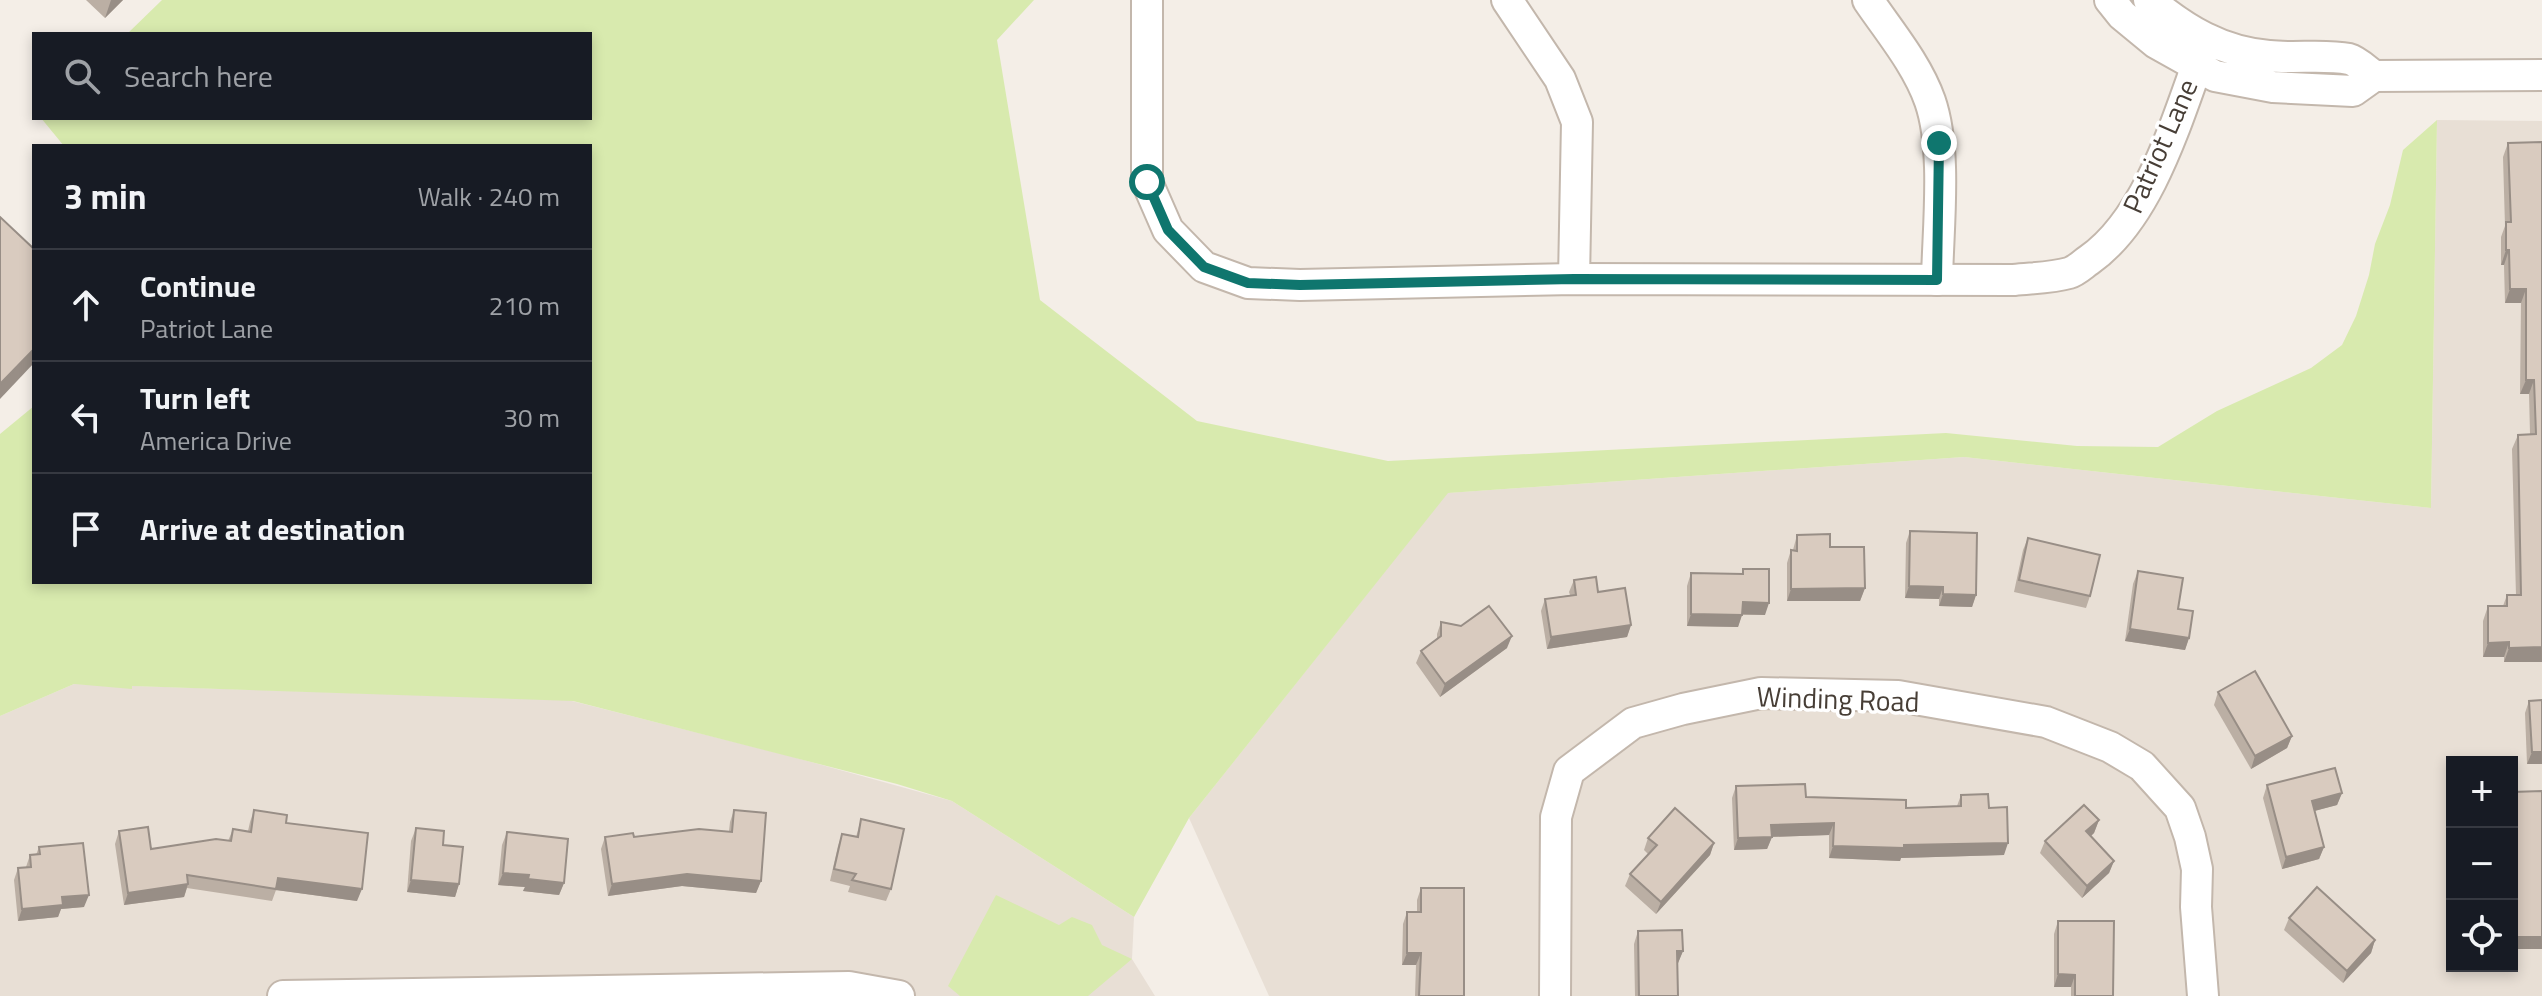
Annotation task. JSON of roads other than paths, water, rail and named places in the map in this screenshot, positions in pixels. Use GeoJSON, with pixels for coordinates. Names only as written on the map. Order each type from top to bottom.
{"type":"FeatureCollection","features":[{"type":"Feature","properties":{"kind":"street","name":"Patriot Lane"},"geometry":{"type":"LineString","coordinates":[[1147,0],[1147,182],[1168,230],[1204,267],[1248,283],[1574,279],[2014,280],[2071,273],[2095,256],[2119,232],[2150,184],[2201,54]]}},
{"type":"Feature","properties":{"kind":"street"},"geometry":{"type":"LineString","coordinates":[[1507,0],[1560,79],[1577,122],[1574,279]]}},
{"type":"Feature","properties":{"kind":"street"},"geometry":{"type":"LineString","coordinates":[[1868,0],[1904,53],[1929,100],[1939,143],[1937,280]]}},
{"type":"Feature","properties":{"kind":"street"},"geometry":{"type":"LineString","coordinates":[[2110,0],[2122,15],[2156,43],[2201,54]]}},
{"type":"Feature","properties":{"kind":"street"},"geometry":{"type":"LineString","coordinates":[[2149,0],[2175,22],[2215,76],[2273,87],[2353,91],[2374,76],[2542,75]]}},
{"type":"Feature","properties":{"kind":"street","name":"Winding Road"},"geometry":{"type":"LineString","coordinates":[[1555,996],[1556,817],[1569,771],[1633,723],[1761,693],[1898,696],[2046,722],[2110,747],[2142,766],[2180,808],[2190,837],[2197,869],[2196,907],[2203,996]]}},
{"type":"Feature","properties":{"kind":"street"},"geometry":{"type":"LineString","coordinates":[[283,996],[849,987],[899,996]]}}]}
